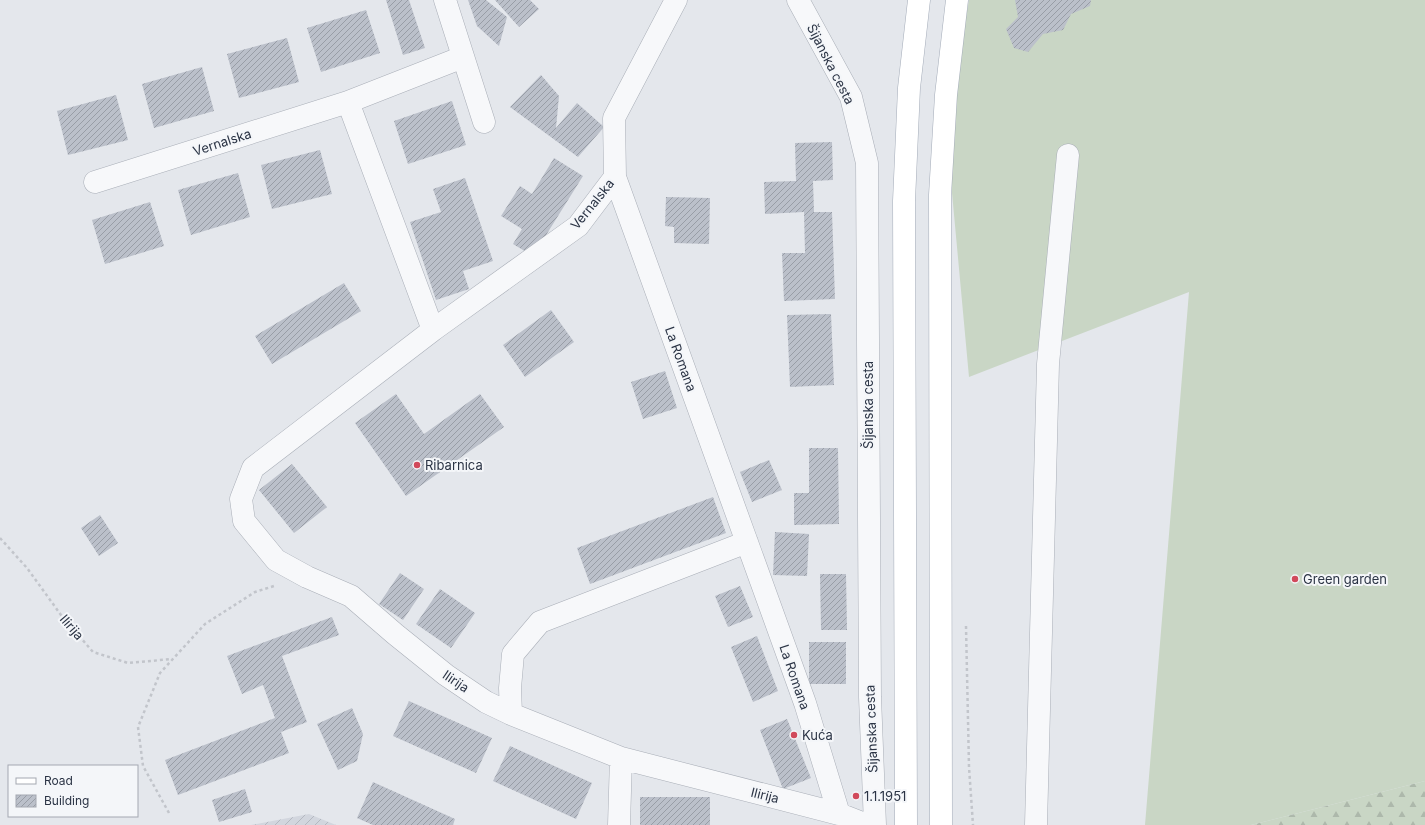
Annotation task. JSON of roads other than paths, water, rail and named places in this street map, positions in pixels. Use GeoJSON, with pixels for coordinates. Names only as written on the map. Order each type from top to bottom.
{"type":"FeatureCollection","features":[{"type":"Feature","properties":{"kind":"main road"},"geometry":{"type":"LineString","coordinates":[[906,825],[904,201],[909,88],[919,0]]}},
{"type":"Feature","properties":{"kind":"main road"},"geometry":{"type":"LineString","coordinates":[[941,825],[940,195],[946,94],[956,0]]}},
{"type":"Feature","properties":{"kind":"street"},"geometry":{"type":"LineString","coordinates":[[445,0],[484,122]]}},
{"type":"Feature","properties":{"kind":"street","name":"Vernalska"},"geometry":{"type":"LineString","coordinates":[[253,468],[433,330],[578,226],[615,177],[614,118],[676,0]]}},
{"type":"Feature","properties":{"kind":"street","name":"Šijanska cesta"},"geometry":{"type":"LineString","coordinates":[[798,0],[851,97],[867,163],[870,689],[875,825]]}},
{"type":"Feature","properties":{"kind":"street","name":"Vernalska"},"geometry":{"type":"LineString","coordinates":[[95,182],[348,102],[463,57]]}},
{"type":"Feature","properties":{"kind":"street"},"geometry":{"type":"LineString","coordinates":[[348,102],[433,330]]}},
{"type":"Feature","properties":{"kind":"street"},"geometry":{"type":"LineString","coordinates":[[1036,825],[1048,364],[1068,155]]}},
{"type":"Feature","properties":{"kind":"street","name":"La Romana"},"geometry":{"type":"LineString","coordinates":[[615,177],[805,703],[839,814]]}},
{"type":"Feature","properties":{"kind":"street","name":"Ilirija"},"geometry":{"type":"LineString","coordinates":[[253,468],[241,499],[244,521],[276,560],[307,577],[351,596],[446,676],[486,702],[621,758],[839,814]]}},
{"type":"Feature","properties":{"kind":"street"},"geometry":{"type":"LineString","coordinates":[[512,714],[510,688],[513,654],[540,622],[747,542]]}},
{"type":"Feature","properties":{"kind":"street"},"geometry":{"type":"LineString","coordinates":[[619,825],[621,758]]}},
{"type":"Feature","properties":{"kind":"street"},"geometry":{"type":"LineString","coordinates":[[839,814],[867,825]]}},
{"type":"Feature","properties":{"kind":"place","name":"Ribarnica"},"geometry":{"type":"Point","coordinates":[417,465]}},
{"type":"Feature","properties":{"kind":"place","name":"Green garden"},"geometry":{"type":"Point","coordinates":[1295,579]}},
{"type":"Feature","properties":{"kind":"place","name":"Kuća"},"geometry":{"type":"Point","coordinates":[794,735]}},
{"type":"Feature","properties":{"kind":"place","name":"1.1.1951"},"geometry":{"type":"Point","coordinates":[856,796]}}]}
